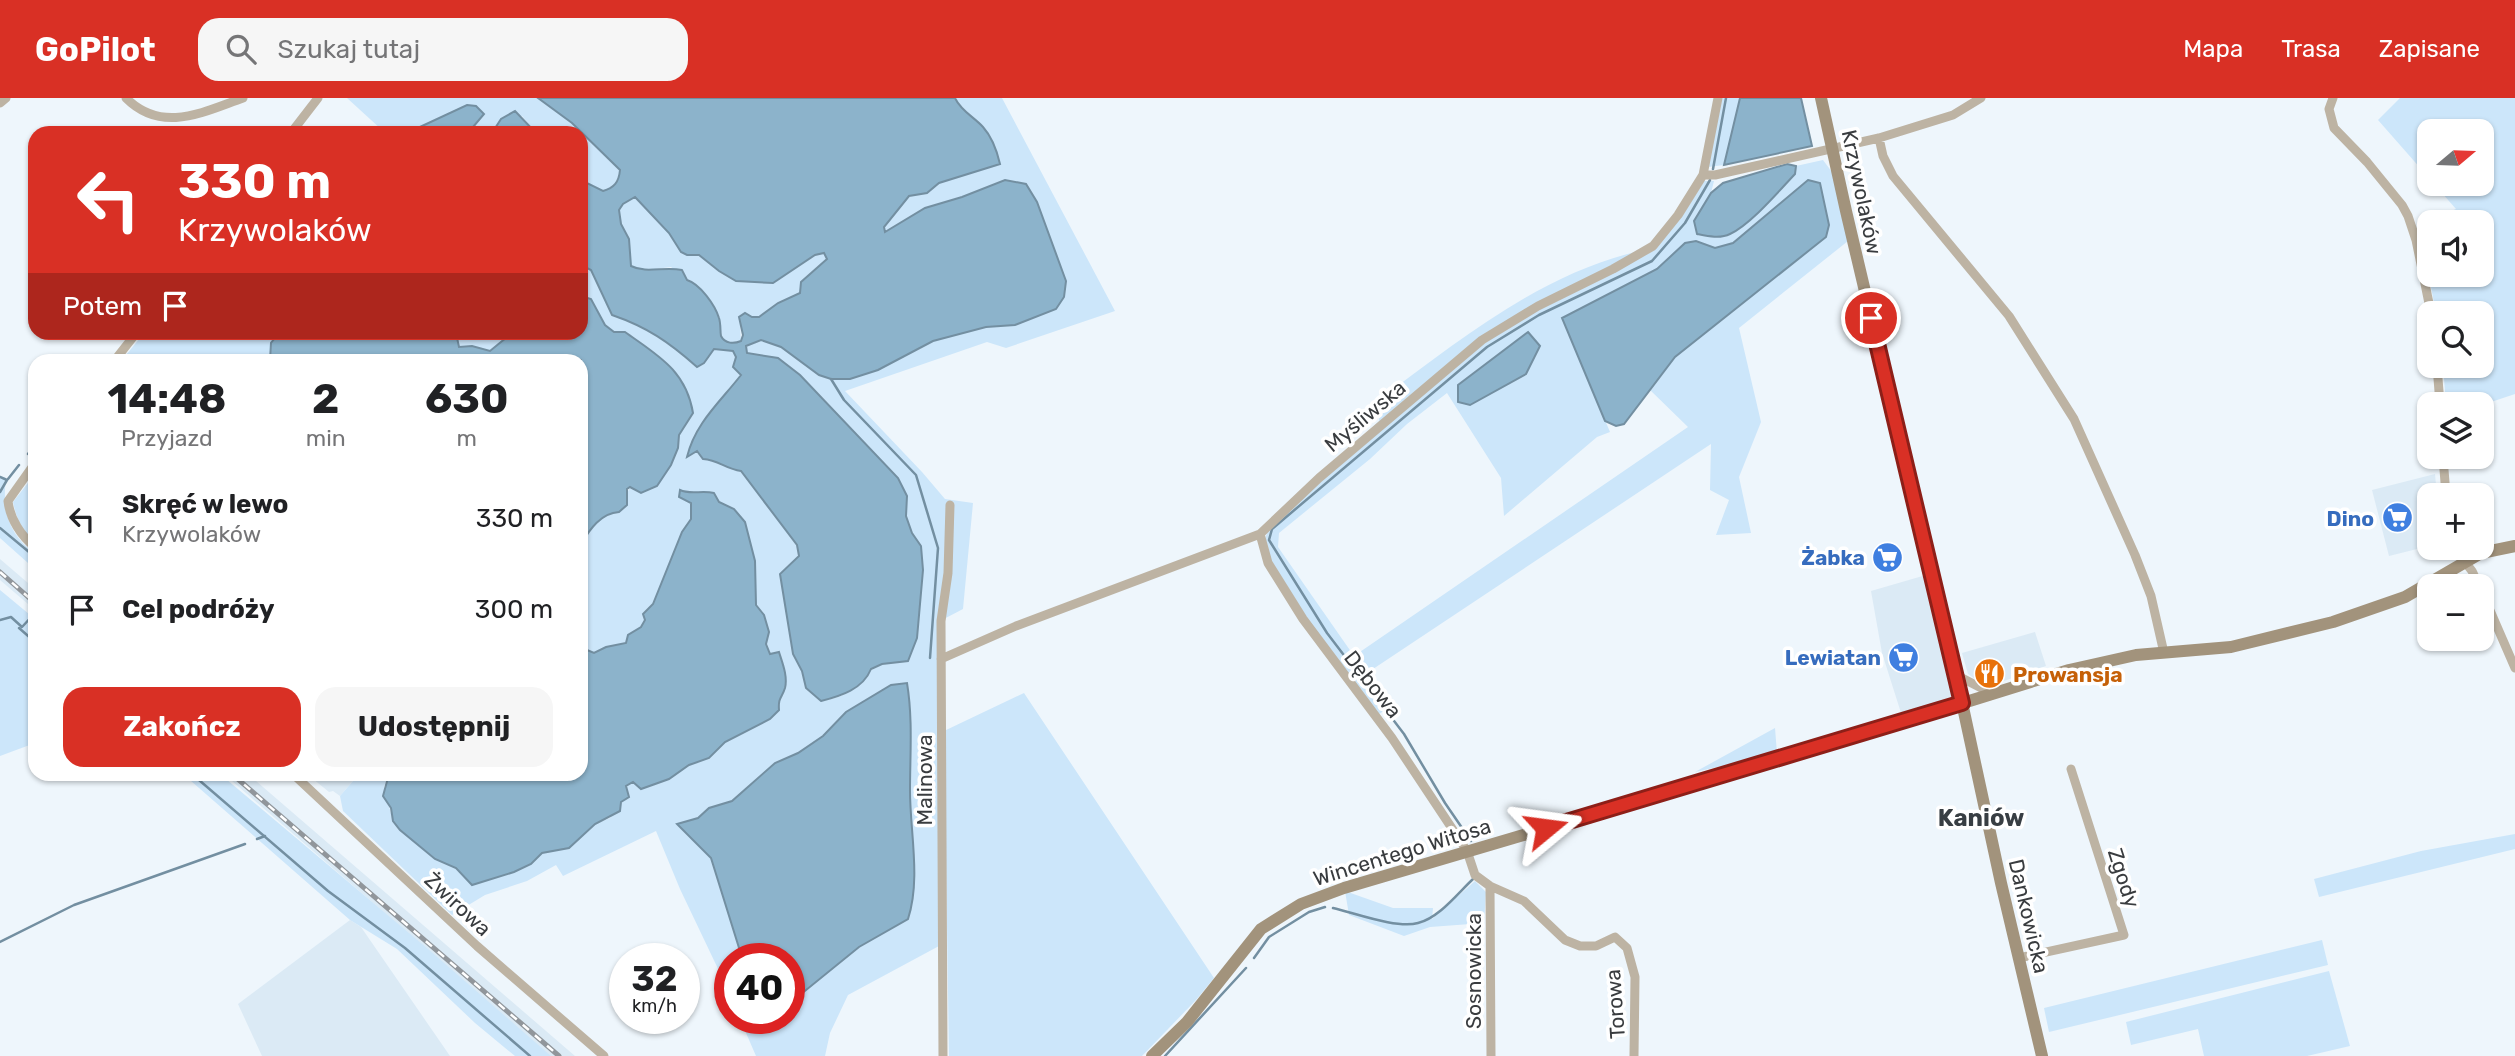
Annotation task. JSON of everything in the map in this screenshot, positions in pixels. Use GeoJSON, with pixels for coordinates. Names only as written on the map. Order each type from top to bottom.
{"type":"FeatureCollection","features":[{"type":"Feature","properties":{"kind":"street"},"geometry":{"type":"LineString","coordinates":[[0,103],[6,98]]}},
{"type":"Feature","properties":{"kind":"street"},"geometry":{"type":"LineString","coordinates":[[126,98],[134,106],[161,117],[183,119],[243,98]]}},
{"type":"Feature","properties":{"kind":"street"},"geometry":{"type":"LineString","coordinates":[[296,126],[318,98]]}},
{"type":"Feature","properties":{"kind":"street","name":"Myśliwska"},"geometry":{"type":"LineString","coordinates":[[941,659],[1016,626],[1259,534],[1319,478],[1482,340],[1538,306],[1653,246],[1678,215],[1703,175],[1718,98]]}},
{"type":"Feature","properties":{"kind":"street","name":"Krzywolaków"},"geometry":{"type":"LineString","coordinates":[[1822,98],[1962,703]]}},
{"type":"Feature","properties":{"kind":"street"},"geometry":{"type":"LineString","coordinates":[[1703,175],[1715,175],[1879,138],[1953,115],[1981,98]]}},
{"type":"Feature","properties":{"kind":"street"},"geometry":{"type":"LineString","coordinates":[[2333,98],[2329,109],[2334,128],[2367,162],[2408,216],[2416,240],[2429,301]]}},
{"type":"Feature","properties":{"kind":"street"},"geometry":{"type":"LineString","coordinates":[[1879,138],[1883,156],[1893,176],[2009,316],[2074,419],[2147,586],[2164,653]]}},
{"type":"Feature","properties":{"kind":"street"},"geometry":{"type":"LineString","coordinates":[[120,354],[131,340]]}},
{"type":"Feature","properties":{"kind":"street"},"geometry":{"type":"LineString","coordinates":[[28,473],[8,501],[12,517],[28,542]]}},
{"type":"Feature","properties":{"kind":"street","name":"Malinowa"},"geometry":{"type":"LineString","coordinates":[[943,1056],[941,621],[948,573],[950,505]]}},
{"type":"Feature","properties":{"kind":"street","name":"Dębowa"},"geometry":{"type":"LineString","coordinates":[[1259,534],[1268,563],[1303,620],[1392,738],[1467,851]]}},
{"type":"Feature","properties":{"kind":"street","name":"Wincentego Witosa"},"geometry":{"type":"LineString","coordinates":[[1152,1056],[1187,1022],[1261,929],[1301,904],[1344,888],[1812,750],[2095,663],[2164,653],[2231,648],[2333,622],[2405,597],[2491,550],[2515,546]]}},
{"type":"Feature","properties":{"kind":"street"},"geometry":{"type":"LineString","coordinates":[[2465,562],[2473,574]]}},
{"type":"Feature","properties":{"kind":"street"},"geometry":{"type":"LineString","coordinates":[[2494,620],[2515,668]]}},
{"type":"Feature","properties":{"kind":"street"},"geometry":{"type":"LineString","coordinates":[[1956,675],[1993,694]]}},
{"type":"Feature","properties":{"kind":"street","name":"Dankowicka"},"geometry":{"type":"LineString","coordinates":[[1962,703],[2042,1056]]}},
{"type":"Feature","properties":{"kind":"street","name":"Zgody"},"geometry":{"type":"LineString","coordinates":[[2019,958],[2124,935],[2071,769]]}},
{"type":"Feature","properties":{"kind":"street","name":"Żwirowa"},"geometry":{"type":"LineString","coordinates":[[300,781],[477,946],[604,1056]]}},
{"type":"Feature","properties":{"kind":"street","name":"Torowa"},"geometry":{"type":"LineString","coordinates":[[1467,851],[1475,875],[1490,886],[1524,901],[1565,940],[1580,946],[1596,946],[1615,937],[1626,948],[1635,977],[1634,1056]]}},
{"type":"Feature","properties":{"kind":"street","name":"Sosnowicka"},"geometry":{"type":"LineString","coordinates":[[1490,886],[1491,1056]]}},
{"type":"Feature","properties":{"kind":"shaded area"},"geometry":{"type":"Polygon","coordinates":[[[347,98],[538,98],[575,126],[530,126],[522,116],[504,126],[474,126],[484,114],[467,105],[422,126],[378,126],[347,98]]]}},
{"type":"Feature","properties":{"kind":"shaded area"},"geometry":{"type":"Polygon","coordinates":[[[538,98],[955,98],[986,131],[994,144],[1000,164],[939,183],[927,193],[909,196],[884,227],[885,232],[925,208],[1005,180],[1026,184],[1037,202],[1066,281],[1064,297],[1056,309],[1015,325],[986,327],[933,341],[878,370],[850,379],[831,379],[819,375],[781,347],[761,340],[746,346],[747,353],[778,358],[800,375],[898,478],[907,496],[906,516],[912,533],[921,546],[923,570],[917,638],[908,661],[882,664],[871,669],[857,687],[829,699],[821,701],[806,688],[802,671],[793,654],[780,574],[799,556],[797,545],[741,471],[703,459],[697,451],[687,457],[702,423],[741,375],[733,367],[736,357],[733,351],[714,349],[704,363],[697,367],[657,336],[612,315],[588,268],[588,184],[603,191],[615,184],[620,170],[588,139],[588,126],[575,126],[538,98]],[[635,197],[623,204],[619,210],[621,224],[629,239],[631,266],[682,270],[687,280],[702,290],[711,301],[719,318],[721,336],[730,343],[741,341],[743,335],[739,317],[745,313],[759,317],[778,303],[800,293],[801,282],[827,259],[824,253],[815,255],[773,283],[736,281],[699,255],[681,252],[669,233],[635,197]]]}},
{"type":"Feature","properties":{"kind":"shaded area"},"geometry":{"type":"Polygon","coordinates":[[[955,98],[1002,98],[1115,311],[1006,348],[987,342],[845,391],[945,499],[973,503],[963,609],[940,621],[939,946],[848,995],[830,1033],[825,1056],[756,1056],[746,1034],[805,1034],[805,991],[859,947],[908,918],[914,871],[910,724],[906,684],[846,712],[823,736],[798,753],[775,763],[732,801],[709,808],[683,830],[711,858],[738,943],[714,943],[714,960],[656,831],[563,876],[556,865],[527,881],[485,895],[452,915],[343,811],[340,796],[353,781],[386,781],[384,787],[393,821],[400,830],[435,859],[456,868],[472,885],[514,872],[531,864],[541,853],[569,848],[595,824],[610,818],[621,802],[629,797],[626,786],[633,782],[669,779],[689,765],[709,758],[725,742],[770,719],[784,689],[785,679],[779,652],[770,654],[763,618],[756,606],[755,561],[734,509],[719,502],[714,493],[680,490],[691,503],[691,519],[682,532],[653,604],[643,613],[645,620],[641,627],[628,635],[627,643],[606,647],[594,653],[588,651],[588,534],[601,519],[619,512],[630,487],[657,486],[671,464],[678,448],[679,435],[692,412],[605,325],[588,298],[588,268],[591,269],[612,315],[657,336],[696,367],[704,363],[714,349],[733,351],[736,358],[733,367],[741,374],[688,456],[697,451],[703,459],[741,471],[797,545],[799,556],[780,574],[793,654],[802,671],[806,688],[822,701],[836,698],[850,691],[876,667],[894,663],[917,638],[923,570],[921,546],[912,533],[906,516],[907,496],[826,401],[800,375],[778,358],[747,353],[746,346],[761,340],[781,347],[819,375],[918,350],[933,341],[986,327],[1015,325],[1066,281],[1058,263],[962,197],[925,208],[885,232],[884,227],[909,195],[927,193],[938,183],[999,164],[984,128],[955,98]]]}},
{"type":"Feature","properties":{"kind":"shaded area"},"geometry":{"type":"Polygon","coordinates":[[[1721,98],[1740,98],[1740,104],[1724,165],[1708,167],[1721,98]]]}},
{"type":"Feature","properties":{"kind":"shaded area"},"geometry":{"type":"Polygon","coordinates":[[[1740,98],[1801,98],[1812,146],[1724,165],[1740,98]]]}},
{"type":"Feature","properties":{"kind":"shaded area"},"geometry":{"type":"Polygon","coordinates":[[[2400,98],[2515,98],[2515,394],[2494,401],[2494,392],[2445,392],[2444,378],[2494,378],[2494,301],[2434,301],[2431,287],[2494,287],[2494,210],[2454,210],[2456,209],[2445,196],[2494,196],[2494,119],[2417,119],[2417,164],[2378,120],[2400,98]]]}},
{"type":"Feature","properties":{"kind":"shaded area"},"geometry":{"type":"Polygon","coordinates":[[[467,105],[476,106],[484,114],[474,126],[422,126],[467,105]]]}},
{"type":"Feature","properties":{"kind":"shaded area"},"geometry":{"type":"Polygon","coordinates":[[[515,111],[529,126],[496,126],[501,119],[515,111]]]}},
{"type":"Feature","properties":{"kind":"shaded area"},"geometry":{"type":"Polygon","coordinates":[[[588,139],[620,170],[617,181],[603,192],[588,184],[588,139]]]}},
{"type":"Feature","properties":{"kind":"shaded area"},"geometry":{"type":"Polygon","coordinates":[[[1823,160],[1832,172],[1848,241],[1739,328],[1761,422],[1739,477],[1751,533],[1716,535],[1729,500],[1710,490],[1711,444],[1367,673],[1390,707],[1379,714],[1332,654],[1278,575],[1268,554],[1265,539],[1269,528],[1379,421],[1380,399],[1476,329],[1509,307],[1579,271],[1616,257],[1654,248],[1703,181],[1714,181],[1711,193],[1694,221],[1795,174],[1796,166],[1823,160]],[[1807,181],[1733,243],[1715,248],[1696,241],[1685,243],[1657,269],[1562,318],[1610,432],[1597,437],[1504,516],[1501,478],[1447,393],[1279,533],[1278,547],[1354,656],[1688,427],[1649,389],[1807,181]]]}},
{"type":"Feature","properties":{"kind":"shaded area"},"geometry":{"type":"Polygon","coordinates":[[[1787,164],[1796,166],[1795,174],[1747,223],[1726,236],[1697,234],[1694,221],[1711,193],[1723,183],[1787,164]]]}},
{"type":"Feature","properties":{"kind":"shaded area"},"geometry":{"type":"Polygon","coordinates":[[[1808,180],[1820,183],[1829,225],[1826,237],[1675,357],[1624,424],[1616,426],[1605,421],[1562,318],[1657,269],[1685,243],[1696,241],[1715,248],[1733,243],[1808,180]]]}},
{"type":"Feature","properties":{"kind":"shaded area"},"geometry":{"type":"Polygon","coordinates":[[[635,196],[669,233],[681,252],[699,255],[736,281],[773,283],[815,255],[824,253],[827,259],[809,274],[800,293],[740,325],[741,341],[728,342],[722,336],[720,323],[710,306],[671,267],[640,271],[631,266],[629,239],[621,224],[619,210],[635,196]]]}},
{"type":"Feature","properties":{"kind":"shaded area"},"geometry":{"type":"Polygon","coordinates":[[[588,298],[591,299],[605,325],[614,332],[625,332],[668,365],[684,385],[689,398],[693,413],[679,435],[678,448],[671,465],[657,486],[641,493],[630,487],[627,489],[627,505],[619,512],[601,519],[588,534],[588,354],[270,354],[273,340],[458,340],[459,347],[472,346],[490,351],[503,340],[588,340],[588,298]]]}},
{"type":"Feature","properties":{"kind":"shaded area"},"geometry":{"type":"Polygon","coordinates":[[[1528,332],[1540,346],[1526,374],[1470,405],[1458,402],[1458,385],[1528,332]]]}},
{"type":"Feature","properties":{"kind":"shaded area"},"geometry":{"type":"Polygon","coordinates":[[[138,340],[273,340],[270,354],[127,354],[138,340]]]}},
{"type":"Feature","properties":{"kind":"shaded area"},"geometry":{"type":"Polygon","coordinates":[[[458,340],[503,340],[490,351],[472,346],[459,347],[458,340]]]}},
{"type":"Feature","properties":{"kind":"shaded area"},"geometry":{"type":"Polygon","coordinates":[[[2435,474],[2436,483],[2417,483],[2417,549],[2389,556],[2372,490],[2435,474]]]}},
{"type":"Feature","properties":{"kind":"shaded area"},"geometry":{"type":"Polygon","coordinates":[[[0,476],[6,478],[6,511],[13,529],[28,548],[28,563],[0,538],[0,476]]]}},
{"type":"Feature","properties":{"kind":"shaded area"},"geometry":{"type":"Polygon","coordinates":[[[28,483],[28,535],[20,524],[13,502],[28,483]]]}},
{"type":"Feature","properties":{"kind":"shaded area"},"geometry":{"type":"Polygon","coordinates":[[[680,490],[714,493],[719,502],[734,509],[745,522],[755,561],[756,605],[764,615],[769,632],[766,644],[770,654],[779,652],[785,674],[786,683],[779,710],[770,719],[725,742],[709,758],[689,765],[669,779],[641,789],[633,782],[626,786],[629,797],[621,802],[620,811],[595,824],[569,848],[542,853],[531,864],[514,872],[472,885],[456,868],[435,859],[400,830],[393,821],[391,808],[383,796],[387,781],[588,781],[588,650],[594,653],[606,647],[626,643],[628,635],[641,627],[645,620],[643,614],[653,604],[682,532],[691,519],[691,503],[679,497],[680,490]]]}},
{"type":"Feature","properties":{"kind":"shaded area"},"geometry":{"type":"Polygon","coordinates":[[[0,559],[28,583],[28,604],[0,580],[0,559]]]}},
{"type":"Feature","properties":{"kind":"shaded area"},"geometry":{"type":"Polygon","coordinates":[[[1926,575],[1954,697],[1902,716],[1882,653],[1871,591],[1926,575]]]}},
{"type":"Feature","properties":{"kind":"shaded area"},"geometry":{"type":"Polygon","coordinates":[[[0,590],[28,613],[28,746],[0,756],[0,590]]]}},
{"type":"Feature","properties":{"kind":"shaded area"},"geometry":{"type":"Polygon","coordinates":[[[2035,632],[2046,666],[1990,686],[1968,674],[1962,653],[2035,632]]]}},
{"type":"Feature","properties":{"kind":"shaded area"},"geometry":{"type":"Polygon","coordinates":[[[907,683],[909,696],[914,888],[908,919],[859,947],[805,991],[805,943],[738,943],[711,858],[677,824],[698,818],[709,808],[732,801],[775,763],[798,753],[823,736],[846,712],[891,685],[907,683]]]}},
{"type":"Feature","properties":{"kind":"shaded area"},"geometry":{"type":"Polygon","coordinates":[[[1024,693],[1214,978],[1142,1056],[949,1056],[944,731],[1024,693]]]}},
{"type":"Feature","properties":{"kind":"shaded area"},"geometry":{"type":"Polygon","coordinates":[[[1775,728],[1777,754],[1695,772],[1775,728]]]}},
{"type":"Feature","properties":{"kind":"shaded area"},"geometry":{"type":"Polygon","coordinates":[[[191,781],[228,781],[551,1056],[515,1056],[475,1023],[397,949],[350,920],[191,781]]]}},
{"type":"Feature","properties":{"kind":"shaded area"},"geometry":{"type":"Polygon","coordinates":[[[232,781],[256,781],[575,1056],[550,1056],[232,781]]]}},
{"type":"Feature","properties":{"kind":"shaded area"},"geometry":{"type":"Polygon","coordinates":[[[316,781],[353,781],[340,796],[333,791],[329,792],[316,781]]]}},
{"type":"Feature","properties":{"kind":"shaded area"},"geometry":{"type":"Polygon","coordinates":[[[2515,834],[2515,849],[2319,897],[2314,879],[2421,851],[2515,834]]]}},
{"type":"Feature","properties":{"kind":"shaded area"},"geometry":{"type":"Polygon","coordinates":[[[1475,881],[1486,892],[1484,923],[1430,927],[1404,936],[1349,915],[1345,891],[1393,908],[1433,908],[1432,919],[1475,881]]]}},
{"type":"Feature","properties":{"kind":"shaded area"},"geometry":{"type":"Polygon","coordinates":[[[350,920],[361,927],[450,1056],[262,1056],[238,1004],[350,920]]]}},
{"type":"Feature","properties":{"kind":"shaded area"},"geometry":{"type":"Polygon","coordinates":[[[2322,940],[2328,965],[2049,1032],[2044,1008],[2322,940]]]}},
{"type":"Feature","properties":{"kind":"shaded area"},"geometry":{"type":"Polygon","coordinates":[[[2329,971],[2350,1046],[2307,1056],[2204,1056],[2198,1029],[2131,1045],[2126,1022],[2329,971]]]}},
{"type":"Feature","properties":{"kind":"waterway"},"geometry":{"type":"LineString","coordinates":[[1713,169],[1726,98]]}},
{"type":"Feature","properties":{"kind":"waterway"},"geometry":{"type":"LineString","coordinates":[[1471,841],[1404,734],[1327,633],[1269,540],[1272,529],[1487,347],[1539,315],[1652,261],[1685,223],[1710,180]]}},
{"type":"Feature","properties":{"kind":"waterway"},"geometry":{"type":"LineString","coordinates":[[831,379],[844,400],[916,475],[938,548],[930,658]]}},
{"type":"Feature","properties":{"kind":"waterway"},"geometry":{"type":"LineString","coordinates":[[8,479],[19,465]]}},
{"type":"Feature","properties":{"kind":"waterway"},"geometry":{"type":"LineString","coordinates":[[0,477],[7,480],[0,492]]}},
{"type":"Feature","properties":{"kind":"waterway"},"geometry":{"type":"LineString","coordinates":[[0,528],[28,551]]}},
{"type":"Feature","properties":{"kind":"waterway"},"geometry":{"type":"LineString","coordinates":[[0,620],[11,617],[22,627],[28,620]]}},
{"type":"Feature","properties":{"kind":"waterway"},"geometry":{"type":"LineString","coordinates":[[19,628],[28,636]]}},
{"type":"Feature","properties":{"kind":"waterway"},"geometry":{"type":"LineString","coordinates":[[200,781],[328,891],[405,948],[530,1056]]}},
{"type":"Feature","properties":{"kind":"waterway"},"geometry":{"type":"LineString","coordinates":[[257,839],[265,836]]}},
{"type":"Feature","properties":{"kind":"waterway"},"geometry":{"type":"LineString","coordinates":[[0,942],[74,905],[245,844]]}},
{"type":"Feature","properties":{"kind":"waterway"},"geometry":{"type":"LineString","coordinates":[[1333,908],[1399,924],[1418,923],[1441,911],[1473,879]]}},
{"type":"Feature","properties":{"kind":"waterway"},"geometry":{"type":"LineString","coordinates":[[1254,958],[1269,937],[1309,912],[1325,907]]}},
{"type":"Feature","properties":{"kind":"waterway"},"geometry":{"type":"LineString","coordinates":[[1165,1056],[1246,968]]}},
{"type":"Feature","properties":{"kind":"railway"},"geometry":{"type":"LineString","coordinates":[[0,572],[28,597]]}},
{"type":"Feature","properties":{"kind":"railway"},"geometry":{"type":"LineString","coordinates":[[240,781],[559,1056]]}},
{"type":"Feature","properties":{"kind":"place","name":"Dino"},"geometry":{"type":"Point","coordinates":[2397,518]}},
{"type":"Feature","properties":{"kind":"place","name":"Żabka"},"geometry":{"type":"Point","coordinates":[1888,557]}},
{"type":"Feature","properties":{"kind":"place","name":"Lewiatan"},"geometry":{"type":"Point","coordinates":[1904,657]}},
{"type":"Feature","properties":{"kind":"place","name":"Prowansja"},"geometry":{"type":"Point","coordinates":[1990,674]}},
{"type":"Feature","properties":{"kind":"district","name":"Kaniów"},"geometry":{"type":"Point","coordinates":[1981,818]}},
{"type":"Feature","properties":{"kind":"route"},"geometry":{"type":"LineString","coordinates":[[1546,828],[1962,703],[1871,318]]}}]}
